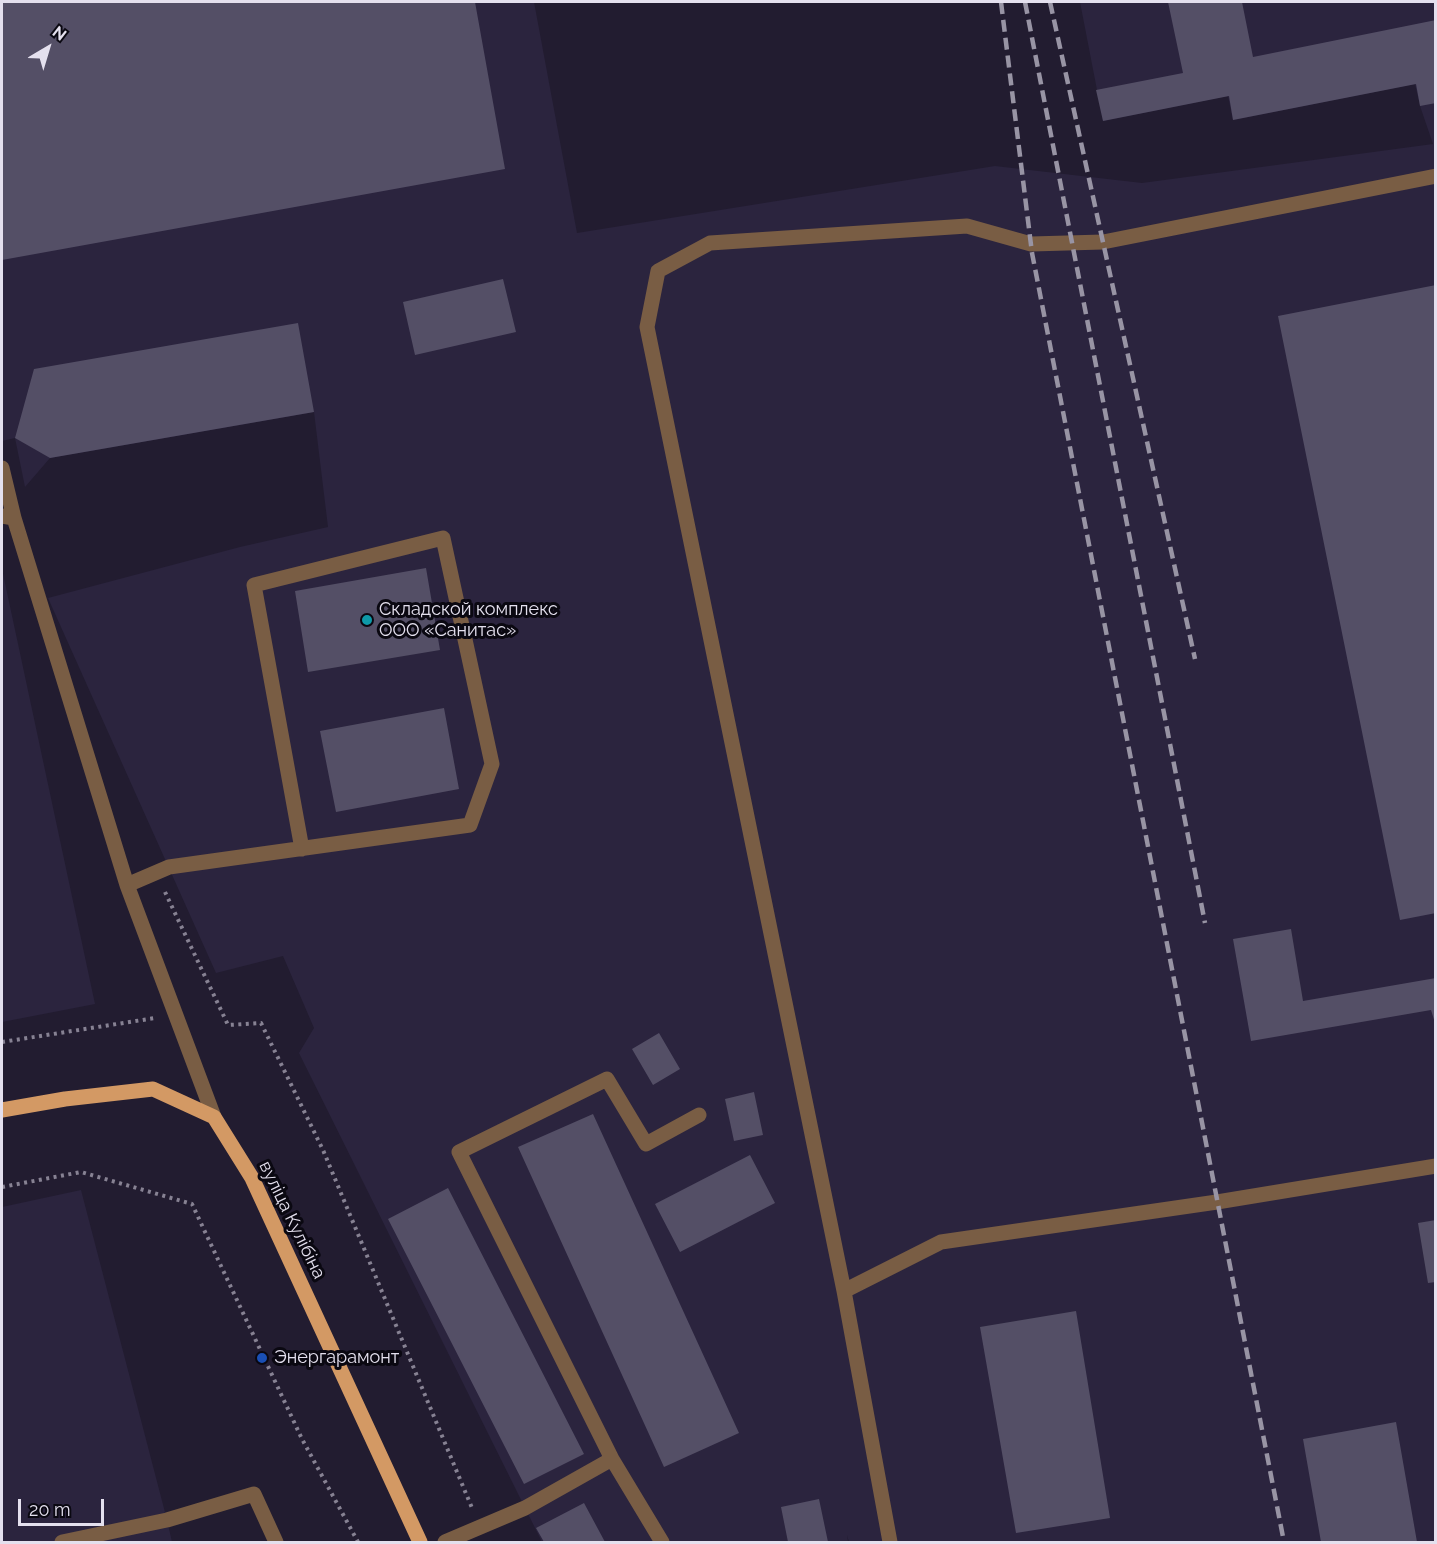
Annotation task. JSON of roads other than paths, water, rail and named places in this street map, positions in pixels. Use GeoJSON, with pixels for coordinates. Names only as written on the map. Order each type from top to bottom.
{"type":"FeatureCollection","features":[{"type":"Feature","properties":{"kind":"main road"},"geometry":{"type":"LineString","coordinates":[[2,1110],[65,1099],[153,1089],[214,1117]]}},
{"type":"Feature","properties":{"kind":"main road","name":"вуліца Кулібіна"},"geometry":{"type":"LineString","coordinates":[[214,1117],[252,1178],[420,1542]]}},
{"type":"Feature","properties":{"kind":"lane"},"geometry":{"type":"LineString","coordinates":[[890,1542],[844,1291],[647,327],[658,271],[710,243],[967,226],[1031,244],[1103,242],[1436,176]]}},
{"type":"Feature","properties":{"kind":"lane"},"geometry":{"type":"LineString","coordinates":[[2,468],[8,517],[127,885],[214,1117]]}},
{"type":"Feature","properties":{"kind":"lane"},"geometry":{"type":"LineString","coordinates":[[127,885],[169,867],[302,849],[470,825],[492,764],[443,538],[254,585],[302,849]]}},
{"type":"Feature","properties":{"kind":"lane"},"geometry":{"type":"LineString","coordinates":[[662,1542],[612,1459],[459,1152],[607,1079],[646,1144],[699,1116]]}},
{"type":"Feature","properties":{"kind":"lane"},"geometry":{"type":"LineString","coordinates":[[844,1291],[941,1242],[1218,1202],[1436,1166]]}},
{"type":"Feature","properties":{"kind":"lane"},"geometry":{"type":"LineString","coordinates":[[445,1542],[525,1508],[612,1459]]}},
{"type":"Feature","properties":{"kind":"lane"},"geometry":{"type":"LineString","coordinates":[[62,1542],[167,1520],[254,1494],[276,1542]]}},
{"type":"Feature","properties":{"kind":"railway"},"geometry":{"type":"LineString","coordinates":[[1001,2],[1032,253],[1284,1542]]}},
{"type":"Feature","properties":{"kind":"railway"},"geometry":{"type":"LineString","coordinates":[[1025,2],[1205,923]]}},
{"type":"Feature","properties":{"kind":"railway"},"geometry":{"type":"LineString","coordinates":[[1050,2],[1195,659]]}},
{"type":"Feature","properties":{"kind":"place","name":"Складской комплекс ООО «Санитас»"},"geometry":{"type":"Point","coordinates":[367,620]}},
{"type":"Feature","properties":{"kind":"place","name":"Энергарамонт"},"geometry":{"type":"Point","coordinates":[262,1358]}}]}
